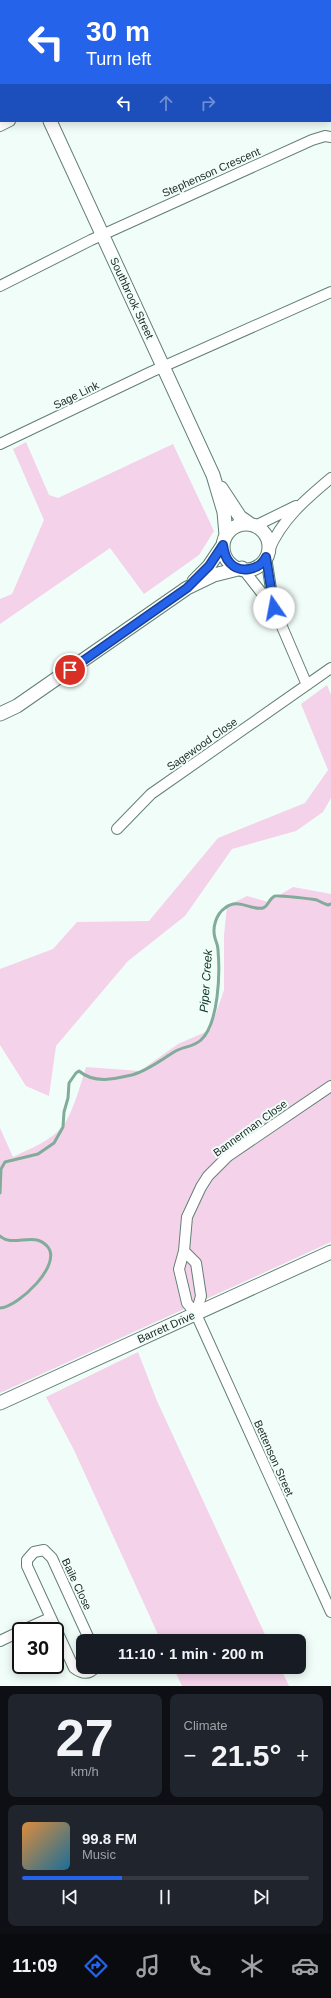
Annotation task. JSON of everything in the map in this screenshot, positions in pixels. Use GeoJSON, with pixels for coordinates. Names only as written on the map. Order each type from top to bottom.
{"type":"FeatureCollection","features":[{"type":"Feature","properties":{"kind":"street","name":"Southbrook Street"},"geometry":{"type":"LineString","coordinates":[[50,122],[213,475],[224,512],[225,540]]}},
{"type":"Feature","properties":{"kind":"street","name":"Stephenson Crescent"},"geometry":{"type":"LineString","coordinates":[[0,286],[103,235],[312,140],[325,136],[331,138]]}},
{"type":"Feature","properties":{"kind":"street"},"geometry":{"type":"LineString","coordinates":[[163,366],[331,292]]}},
{"type":"Feature","properties":{"kind":"street","name":"Sage Link"},"geometry":{"type":"LineString","coordinates":[[0,444],[163,366]]}},
{"type":"Feature","properties":{"kind":"street","name":"Southbrook Street"},"geometry":{"type":"LineString","coordinates":[[213,475],[240,516],[253,525]]}},
{"type":"Feature","properties":{"kind":"street"},"geometry":{"type":"LineString","coordinates":[[0,714],[17,706],[187,588],[214,574],[255,568],[264,561],[276,534],[301,503],[331,478]]}},
{"type":"Feature","properties":{"kind":"street"},"geometry":{"type":"LineString","coordinates":[[187,588],[209,566],[231,529],[236,526],[253,525],[301,503]]}},
{"type":"Feature","properties":{"kind":"street"},"geometry":{"type":"LineString","coordinates":[[253,525],[265,534],[274,608]]}},
{"type":"Feature","properties":{"kind":"street"},"geometry":{"type":"LineString","coordinates":[[225,540],[224,554],[230,563],[243,569],[274,608],[307,685]]}},
{"type":"Feature","properties":{"kind":"street","name":"Sagewood Close"},"geometry":{"type":"LineString","coordinates":[[116,829],[151,794],[331,668]]}},
{"type":"Feature","properties":{"kind":"street","name":"Bannerman Close"},"geometry":{"type":"LineString","coordinates":[[196,1314],[187,1303],[179,1269],[184,1251],[187,1218],[201,1187],[215,1168],[228,1156],[331,1086]]}},
{"type":"Feature","properties":{"kind":"street"},"geometry":{"type":"LineString","coordinates":[[184,1251],[196,1263],[201,1296],[196,1314]]}},
{"type":"Feature","properties":{"kind":"street","name":"Barrett Drive"},"geometry":{"type":"LineString","coordinates":[[0,1403],[331,1252]]}},
{"type":"Feature","properties":{"kind":"street","name":"Bettenson Street"},"geometry":{"type":"LineString","coordinates":[[196,1314],[330,1607]]}},
{"type":"Feature","properties":{"kind":"street","name":"Baile Close"},"geometry":{"type":"LineString","coordinates":[[76,1669],[50,1618],[27,1566],[27,1560],[34,1552],[44,1550],[52,1558],[87,1634]]}},
{"type":"Feature","properties":{"kind":"street"},"geometry":{"type":"LineString","coordinates":[[41,1622],[50,1618]]}},
{"type":"Feature","properties":{"kind":"street"},"geometry":{"type":"LineString","coordinates":[[0,1641],[12,1635]]}},
{"type":"Feature","properties":{"kind":"shaded area"},"geometry":{"type":"Polygon","coordinates":[[[26,442],[49,495],[58,498],[173,444],[214,531],[199,555],[144,594],[110,548],[0,624],[0,599],[12,594],[44,520],[13,449],[26,442]]]}},
{"type":"Feature","properties":{"kind":"shaded area"},"geometry":{"type":"Polygon","coordinates":[[[327,685],[331,695],[331,798],[323,812],[296,831],[232,849],[185,916],[128,961],[56,1046],[49,1096],[26,1086],[0,1045],[0,969],[53,949],[77,922],[149,921],[218,838],[305,803],[328,770],[301,704],[327,685]]]}},
{"type":"Feature","properties":{"kind":"shaded area"},"geometry":{"type":"Polygon","coordinates":[[[293,887],[331,894],[331,1242],[0,1393],[0,1128],[13,1157],[45,1141],[61,1128],[69,1116],[86,1067],[140,1071],[178,1044],[210,1030],[224,990],[224,936],[227,906],[247,896],[268,902],[293,887]]]}},
{"type":"Feature","properties":{"kind":"shaded area"},"geometry":{"type":"Polygon","coordinates":[[[138,1352],[157,1401],[265,1634],[158,1634],[74,1450],[46,1397],[138,1352]]]}},
{"type":"Feature","properties":{"kind":"shaded area"},"geometry":{"type":"Polygon","coordinates":[[[176,1674],[283,1674],[289,1686],[182,1686],[176,1674]]]}},
{"type":"Feature","properties":{"kind":"waterway","name":"Piper Creek"},"geometry":{"type":"LineString","coordinates":[[0,1193],[1,1169],[5,1162],[38,1154],[54,1143],[63,1127],[69,1083],[76,1073],[79,1071],[91,1078],[98,1079],[119,1078],[132,1075],[148,1068],[177,1050],[198,1043],[201,1040],[212,1022],[215,1010],[219,960],[214,930],[217,917],[225,908],[235,904],[254,908],[263,908],[275,896],[317,900],[324,904],[331,904]]}},
{"type":"Feature","properties":{"kind":"waterway","name":"Piper Creek"},"geometry":{"type":"LineString","coordinates":[[0,1236],[11,1241],[30,1239],[42,1242],[47,1246],[51,1254],[49,1263],[37,1283],[17,1300],[8,1306],[0,1308]]}},
{"type":"Feature","properties":{"kind":"route"},"geometry":{"type":"LineString","coordinates":[[70,670],[187,588],[209,566],[223,545],[224,554],[230,563],[243,569],[255,568],[264,561],[266,557],[268,582],[274,608]]}}]}
